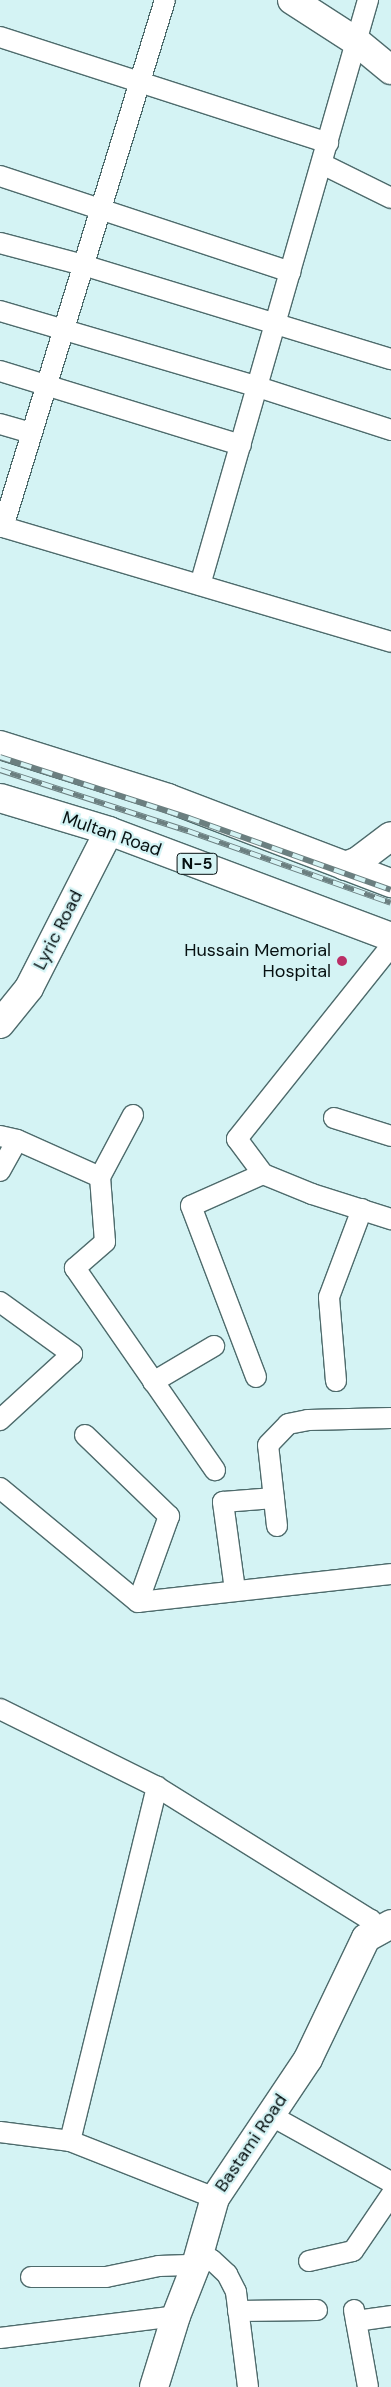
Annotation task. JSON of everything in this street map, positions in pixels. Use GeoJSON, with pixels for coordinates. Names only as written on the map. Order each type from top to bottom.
{"type":"FeatureCollection","features":[{"type":"Feature","properties":{"kind":"street"},"geometry":{"type":"LineString","coordinates":[[165,0],[64,331],[2,526],[391,642]]}},
{"type":"Feature","properties":{"kind":"street"},"geometry":{"type":"LineString","coordinates":[[292,0],[357,42],[391,70]]}},
{"type":"Feature","properties":{"kind":"street"},"geometry":{"type":"LineString","coordinates":[[200,585],[368,0]]}},
{"type":"Feature","properties":{"kind":"street"},"geometry":{"type":"LineString","coordinates":[[0,37],[328,143]]}},
{"type":"Feature","properties":{"kind":"street"},"geometry":{"type":"LineString","coordinates":[[322,164],[391,198]]}},
{"type":"Feature","properties":{"kind":"street"},"geometry":{"type":"LineString","coordinates":[[0,176],[291,272]]}},
{"type":"Feature","properties":{"kind":"street"},"geometry":{"type":"LineString","coordinates":[[0,243],[83,266],[275,326],[391,359]]}},
{"type":"Feature","properties":{"kind":"street"},"geometry":{"type":"LineString","coordinates":[[0,311],[258,387],[391,430]]}},
{"type":"Feature","properties":{"kind":"street"},"geometry":{"type":"LineString","coordinates":[[0,371],[241,445]]}},
{"type":"Feature","properties":{"kind":"street"},"geometry":{"type":"LineString","coordinates":[[0,424],[32,433]]}},
{"type":"Feature","properties":{"kind":"street"},"geometry":{"type":"LineString","coordinates":[[0,745],[168,798],[391,883]]}},
{"type":"Feature","properties":{"kind":"street","name":"Multan Road"},"geometry":{"type":"LineString","coordinates":[[0,798],[109,831],[391,937]]}},
{"type":"Feature","properties":{"kind":"street","name":"Lyric Road"},"geometry":{"type":"LineString","coordinates":[[0,1024],[29,988],[109,831]]}},
{"type":"Feature","properties":{"kind":"street"},"geometry":{"type":"LineString","coordinates":[[346,866],[358,860],[391,836]]}},
{"type":"Feature","properties":{"kind":"street"},"geometry":{"type":"LineString","coordinates":[[391,946],[237,1138],[263,1174],[312,1194],[391,1219]]}},
{"type":"Feature","properties":{"kind":"street"},"geometry":{"type":"LineString","coordinates":[[133,1115],[100,1176],[105,1242],[75,1268],[214,1470]]}},
{"type":"Feature","properties":{"kind":"street"},"geometry":{"type":"LineString","coordinates":[[334,1118],[391,1136]]}},
{"type":"Feature","properties":{"kind":"street"},"geometry":{"type":"LineString","coordinates":[[0,1171],[8,1138],[100,1176]]}},
{"type":"Feature","properties":{"kind":"street"},"geometry":{"type":"LineString","coordinates":[[256,1377],[191,1206],[263,1174]]}},
{"type":"Feature","properties":{"kind":"street"},"geometry":{"type":"LineString","coordinates":[[336,1381],[329,1297],[362,1209]]}},
{"type":"Feature","properties":{"kind":"street"},"geometry":{"type":"LineString","coordinates":[[0,1302],[72,1354],[0,1420]]}},
{"type":"Feature","properties":{"kind":"street"},"geometry":{"type":"LineString","coordinates":[[153,1382],[214,1346]]}},
{"type":"Feature","properties":{"kind":"street"},"geometry":{"type":"LineString","coordinates":[[277,1526],[268,1445],[288,1424],[308,1420],[391,1418]]}},
{"type":"Feature","properties":{"kind":"street"},"geometry":{"type":"LineString","coordinates":[[85,1434],[170,1516],[138,1602]]}},
{"type":"Feature","properties":{"kind":"street"},"geometry":{"type":"LineString","coordinates":[[0,1488],[138,1602],[391,1574]]}},
{"type":"Feature","properties":{"kind":"street"},"geometry":{"type":"LineString","coordinates":[[235,1590],[223,1502],[274,1498]]}},
{"type":"Feature","properties":{"kind":"street"},"geometry":{"type":"LineString","coordinates":[[0,1709],[157,1787],[371,1920],[387,1932]]}},
{"type":"Feature","properties":{"kind":"street"},"geometry":{"type":"LineString","coordinates":[[70,2141],[157,1787]]}},
{"type":"Feature","properties":{"kind":"street","name":"Bastami Road"},"geometry":{"type":"LineString","coordinates":[[154,2387],[176,2316],[198,2259],[215,2198],[308,2059],[366,1938],[387,1932]]}},
{"type":"Feature","properties":{"kind":"street"},"geometry":{"type":"LineString","coordinates":[[270,2115],[391,2182]]}},
{"type":"Feature","properties":{"kind":"street"},"geometry":{"type":"LineString","coordinates":[[0,2132],[70,2141],[215,2198]]}},
{"type":"Feature","properties":{"kind":"street"},"geometry":{"type":"LineString","coordinates":[[309,2260],[353,2250],[391,2195]]}},
{"type":"Feature","properties":{"kind":"street"},"geometry":{"type":"LineString","coordinates":[[31,2277],[106,2277],[198,2259],[212,2260],[226,2274],[236,2292],[248,2387]]}},
{"type":"Feature","properties":{"kind":"street"},"geometry":{"type":"LineString","coordinates":[[238,2311],[317,2310]]}},
{"type":"Feature","properties":{"kind":"street"},"geometry":{"type":"LineString","coordinates":[[0,2338],[176,2316]]}},
{"type":"Feature","properties":{"kind":"street"},"geometry":{"type":"LineString","coordinates":[[368,2387],[355,2316],[391,2316]]}},
{"type":"Feature","properties":{"kind":"railway"},"geometry":{"type":"LineString","coordinates":[[0,757],[189,818],[391,890]]}},
{"type":"Feature","properties":{"kind":"railway"},"geometry":{"type":"LineString","coordinates":[[0,770],[188,831],[391,903]]}},
{"type":"Feature","properties":{"kind":"place","name":"Hussain Memorial Hospital"},"geometry":{"type":"Point","coordinates":[342,961]}}]}
